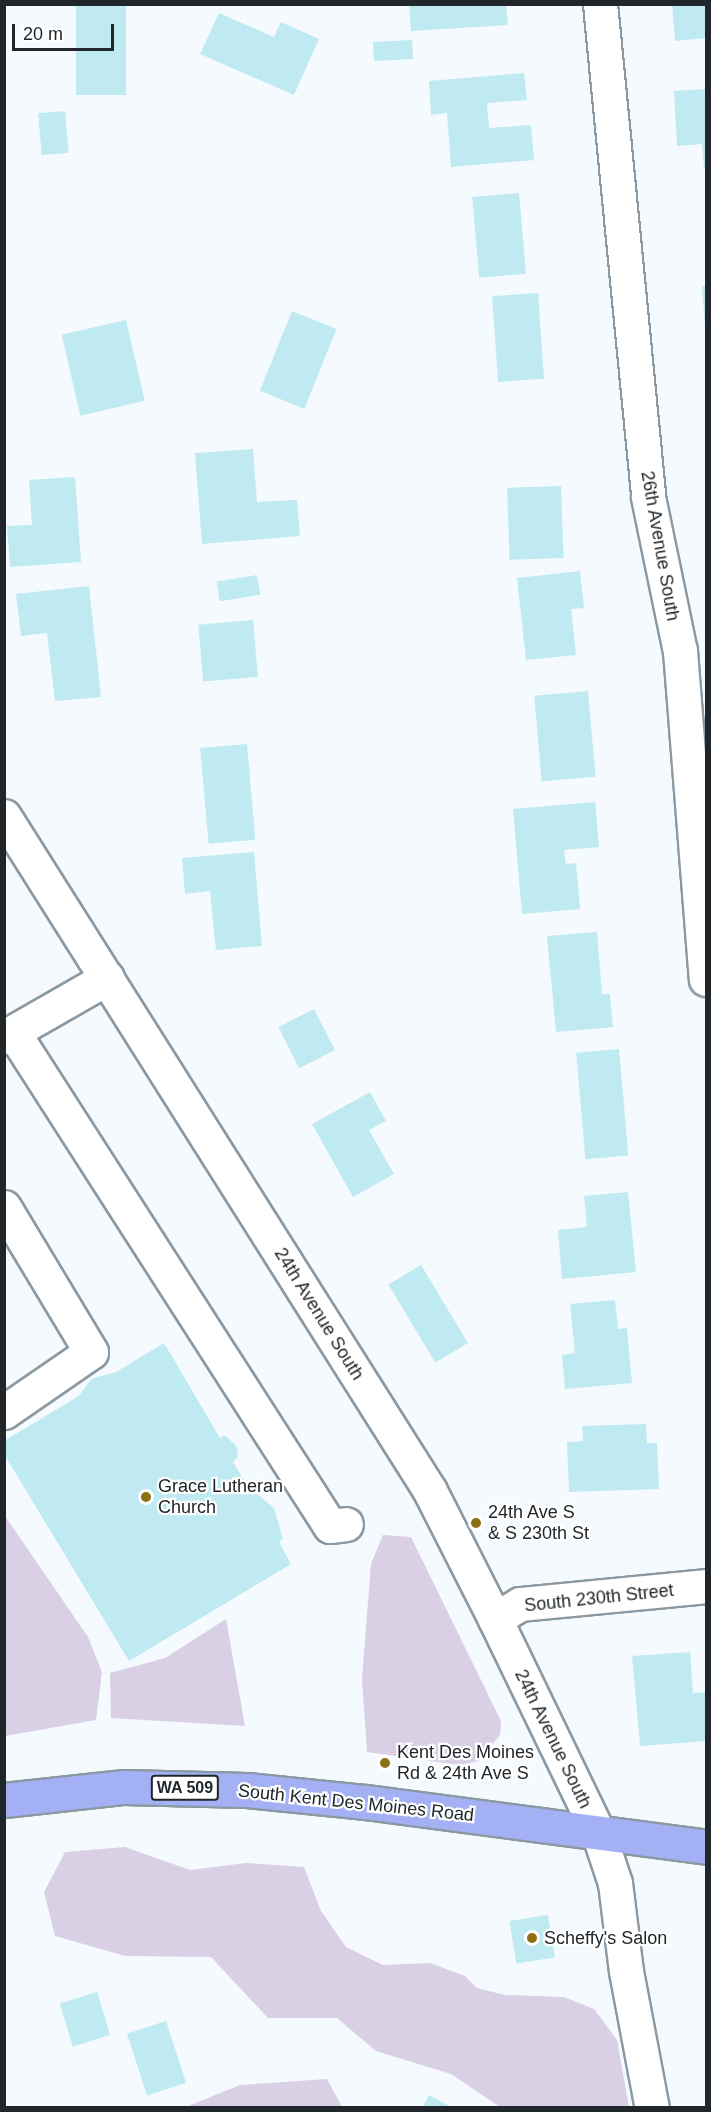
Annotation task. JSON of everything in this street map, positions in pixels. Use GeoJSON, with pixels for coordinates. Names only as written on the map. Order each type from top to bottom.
{"type":"FeatureCollection","features":[{"type":"Feature","properties":{"kind":"main road","name":"South Kent Des Moines Road"},"geometry":{"type":"LineString","coordinates":[[4,1800],[124,1787],[246,1790],[706,1847]]}},
{"type":"Feature","properties":{"kind":"street","name":"26th Avenue South"},"geometry":{"type":"LineString","coordinates":[[600,4],[648,497],[693,650],[706,979]]}},
{"type":"Feature","properties":{"kind":"street","name":"24th Avenue South"},"geometry":{"type":"LineString","coordinates":[[4,816],[430,1491],[495,1618],[598,1832],[615,1883],[626,1971],[652,2108]]}},
{"type":"Feature","properties":{"kind":"street"},"geometry":{"type":"LineString","coordinates":[[107,978],[9,1034],[330,1526],[346,1524]]}},
{"type":"Feature","properties":{"kind":"street"},"geometry":{"type":"LineString","coordinates":[[4,1206],[91,1352],[4,1412]]}},
{"type":"Feature","properties":{"kind":"street","name":"South 230th Street"},"geometry":{"type":"LineString","coordinates":[[495,1618],[520,1604],[706,1586]]}},
{"type":"Feature","properties":{"kind":"shaded area"},"geometry":{"type":"Polygon","coordinates":[[[5,1516],[88,1637],[102,1672],[96,1720],[5,1736],[5,1516]]]}},
{"type":"Feature","properties":{"kind":"shaded area"},"geometry":{"type":"Polygon","coordinates":[[[383,1535],[411,1537],[501,1721],[500,1735],[479,1761],[459,1765],[367,1752],[362,1679],[371,1564],[383,1535]]]}},
{"type":"Feature","properties":{"kind":"shaded area"},"geometry":{"type":"Polygon","coordinates":[[[226,1619],[245,1726],[111,1718],[110,1673],[165,1658],[226,1619]]]}},
{"type":"Feature","properties":{"kind":"shaded area"},"geometry":{"type":"Polygon","coordinates":[[[125,1847],[190,1870],[246,1863],[304,1867],[321,1911],[346,1947],[383,1965],[430,1963],[465,1976],[477,1988],[505,1995],[564,1997],[594,2009],[617,2040],[629,2107],[500,2107],[451,2074],[376,2051],[337,2018],[268,2018],[211,1957],[125,1956],[55,1936],[44,1892],[65,1852],[125,1847]]]}},
{"type":"Feature","properties":{"kind":"shaded area"},"geometry":{"type":"Polygon","coordinates":[[[327,2079],[342,2107],[186,2107],[240,2085],[327,2079]]]}},
{"type":"Feature","properties":{"kind":"building"},"geometry":{"type":"Polygon","coordinates":[[[76,4],[126,4],[126,95],[76,95],[76,4]]]}},
{"type":"Feature","properties":{"kind":"building"},"geometry":{"type":"Polygon","coordinates":[[[409,4],[506,4],[508,25],[411,31],[409,4]]]}},
{"type":"Feature","properties":{"kind":"building"},"geometry":{"type":"Polygon","coordinates":[[[672,4],[706,4],[706,38],[675,41],[672,4]]]}},
{"type":"Feature","properties":{"kind":"building"},"geometry":{"type":"Polygon","coordinates":[[[219,13],[274,37],[281,22],[319,39],[294,95],[200,54],[219,13]]]}},
{"type":"Feature","properties":{"kind":"building"},"geometry":{"type":"Polygon","coordinates":[[[412,40],[413,59],[374,61],[373,42],[412,40]]]}},
{"type":"Feature","properties":{"kind":"building"},"geometry":{"type":"Polygon","coordinates":[[[524,73],[527,100],[487,103],[489,128],[531,125],[534,160],[451,167],[447,113],[431,115],[429,81],[524,73]]]}},
{"type":"Feature","properties":{"kind":"building"},"geometry":{"type":"Polygon","coordinates":[[[706,89],[706,168],[704,168],[702,144],[677,146],[674,91],[706,89]]]}},
{"type":"Feature","properties":{"kind":"building"},"geometry":{"type":"Polygon","coordinates":[[[65,111],[69,153],[42,155],[38,113],[65,111]]]}},
{"type":"Feature","properties":{"kind":"building"},"geometry":{"type":"Polygon","coordinates":[[[519,193],[526,274],[479,278],[472,197],[519,193]]]}},
{"type":"Feature","properties":{"kind":"building"},"geometry":{"type":"Polygon","coordinates":[[[702,286],[706,286],[706,328],[705,328],[702,286]]]}},
{"type":"Feature","properties":{"kind":"building"},"geometry":{"type":"Polygon","coordinates":[[[538,293],[544,379],[498,382],[492,296],[538,293]]]}},
{"type":"Feature","properties":{"kind":"building"},"geometry":{"type":"Polygon","coordinates":[[[292,311],[337,329],[304,409],[260,391],[292,311]]]}},
{"type":"Feature","properties":{"kind":"building"},"geometry":{"type":"Polygon","coordinates":[[[126,320],[145,401],[80,416],[62,335],[126,320]]]}},
{"type":"Feature","properties":{"kind":"building"},"geometry":{"type":"Polygon","coordinates":[[[253,449],[257,502],[297,500],[300,536],[202,544],[195,453],[253,449]]]}},
{"type":"Feature","properties":{"kind":"building"},"geometry":{"type":"Polygon","coordinates":[[[75,477],[81,562],[10,567],[7,526],[32,525],[29,480],[75,477]]]}},
{"type":"Feature","properties":{"kind":"building"},"geometry":{"type":"Polygon","coordinates":[[[561,486],[564,558],[510,560],[507,488],[561,486]]]}},
{"type":"Feature","properties":{"kind":"building"},"geometry":{"type":"Polygon","coordinates":[[[580,571],[584,608],[571,609],[576,655],[526,660],[517,578],[580,571]]]}},
{"type":"Feature","properties":{"kind":"building"},"geometry":{"type":"Polygon","coordinates":[[[257,575],[260,595],[220,601],[217,581],[257,575]]]}},
{"type":"Feature","properties":{"kind":"building"},"geometry":{"type":"Polygon","coordinates":[[[89,586],[101,697],[55,701],[47,633],[21,636],[16,594],[89,586]]]}},
{"type":"Feature","properties":{"kind":"building"},"geometry":{"type":"Polygon","coordinates":[[[253,620],[258,677],[203,682],[198,625],[253,620]]]}},
{"type":"Feature","properties":{"kind":"building"},"geometry":{"type":"Polygon","coordinates":[[[588,691],[595,777],[542,781],[534,696],[588,691]]]}},
{"type":"Feature","properties":{"kind":"building"},"geometry":{"type":"Polygon","coordinates":[[[247,744],[255,840],[209,844],[200,748],[247,744]]]}},
{"type":"Feature","properties":{"kind":"building"},"geometry":{"type":"Polygon","coordinates":[[[595,802],[599,847],[564,850],[566,864],[576,863],[580,909],[522,914],[513,809],[595,802]]]}},
{"type":"Feature","properties":{"kind":"building"},"geometry":{"type":"Polygon","coordinates":[[[254,852],[262,946],[216,950],[210,891],[185,894],[182,858],[254,852]]]}},
{"type":"Feature","properties":{"kind":"building"},"geometry":{"type":"Polygon","coordinates":[[[597,932],[602,994],[610,994],[613,1027],[556,1032],[547,936],[597,932]]]}},
{"type":"Feature","properties":{"kind":"building"},"geometry":{"type":"Polygon","coordinates":[[[314,1009],[335,1050],[299,1068],[278,1027],[314,1009]]]}},
{"type":"Feature","properties":{"kind":"building"},"geometry":{"type":"Polygon","coordinates":[[[619,1049],[628,1156],[585,1159],[576,1053],[619,1049]]]}},
{"type":"Feature","properties":{"kind":"building"},"geometry":{"type":"Polygon","coordinates":[[[370,1092],[386,1121],[369,1130],[394,1174],[353,1197],[312,1124],[370,1092]]]}},
{"type":"Feature","properties":{"kind":"building"},"geometry":{"type":"Polygon","coordinates":[[[628,1192],[636,1272],[562,1279],[558,1230],[587,1227],[584,1196],[628,1192]]]}},
{"type":"Feature","properties":{"kind":"building"},"geometry":{"type":"Polygon","coordinates":[[[421,1265],[468,1343],[435,1363],[388,1285],[421,1265]]]}},
{"type":"Feature","properties":{"kind":"building"},"geometry":{"type":"Polygon","coordinates":[[[615,1300],[618,1329],[627,1328],[632,1383],[565,1389],[562,1355],[575,1353],[570,1304],[615,1300]]]}},
{"type":"Feature","properties":{"kind":"building","name":"Grace Lutheran Church"},"geometry":{"type":"Polygon","coordinates":[[[164,1343],[220,1438],[225,1435],[237,1447],[238,1457],[233,1462],[248,1487],[274,1508],[283,1539],[279,1542],[291,1564],[129,1661],[4,1454],[4,1441],[79,1396],[91,1379],[116,1372],[164,1343]]]}},
{"type":"Feature","properties":{"kind":"building"},"geometry":{"type":"Polygon","coordinates":[[[646,1424],[647,1443],[657,1443],[659,1489],[569,1492],[567,1442],[583,1441],[582,1426],[646,1424]]]}},
{"type":"Feature","properties":{"kind":"building"},"geometry":{"type":"Polygon","coordinates":[[[690,1652],[693,1693],[706,1692],[706,1741],[640,1746],[632,1656],[690,1652]]]}},
{"type":"Feature","properties":{"kind":"building","name":"Scheffy's Salon"},"geometry":{"type":"Polygon","coordinates":[[[548,1915],[555,1957],[516,1964],[509,1921],[548,1915]]]}},
{"type":"Feature","properties":{"kind":"building"},"geometry":{"type":"Polygon","coordinates":[[[97,1992],[110,2035],[73,2046],[60,2003],[97,1992]]]}},
{"type":"Feature","properties":{"kind":"building"},"geometry":{"type":"Polygon","coordinates":[[[166,2021],[186,2083],[147,2095],[127,2034],[166,2021]]]}},
{"type":"Feature","properties":{"kind":"building"},"geometry":{"type":"Polygon","coordinates":[[[429,2095],[453,2108],[422,2108],[429,2095]]]}},
{"type":"Feature","properties":{"kind":"place","name":"Grace Lutheran Church"},"geometry":{"type":"Point","coordinates":[146,1497]}},
{"type":"Feature","properties":{"kind":"place","name":"24th Ave S & S 230th St"},"geometry":{"type":"Point","coordinates":[476,1523]}},
{"type":"Feature","properties":{"kind":"place","name":"Kent Des Moines Rd & 24th Ave S"},"geometry":{"type":"Point","coordinates":[385,1763]}},
{"type":"Feature","properties":{"kind":"place","name":"Scheffy's Salon"},"geometry":{"type":"Point","coordinates":[532,1938]}}]}
